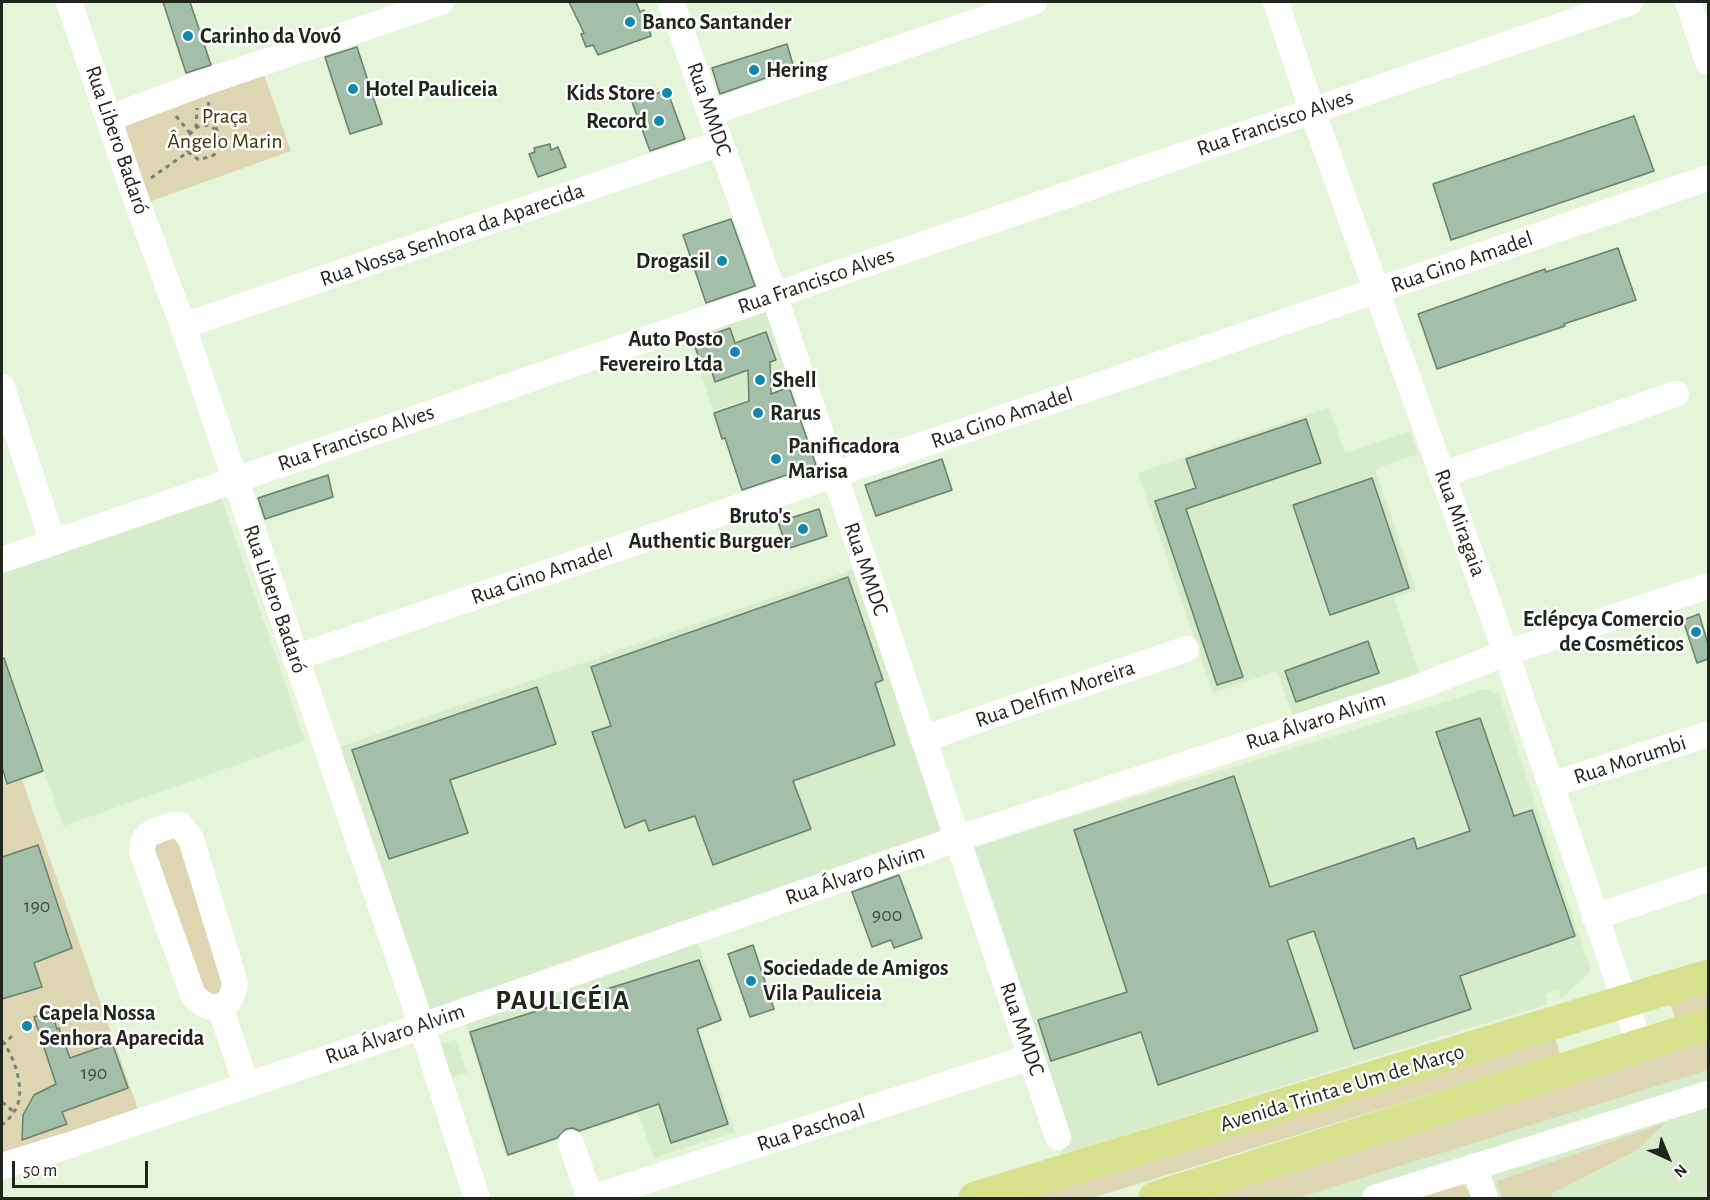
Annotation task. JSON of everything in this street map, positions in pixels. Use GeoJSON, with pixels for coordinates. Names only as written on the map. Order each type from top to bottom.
{"type":"FeatureCollection","features":[{"type":"Feature","properties":{"kind":"main road","name":"Avenida Trinta e Um de Março"},"geometry":{"type":"LineString","coordinates":[[975,1198],[1708,976]]}},
{"type":"Feature","properties":{"kind":"main road"},"geometry":{"type":"LineString","coordinates":[[1155,1198],[1708,1024]]}},
{"type":"Feature","properties":{"kind":"street","name":"Rua Libero Badaró"},"geometry":{"type":"LineString","coordinates":[[69,2],[133,191],[183,326],[422,1026],[477,1198]]}},
{"type":"Feature","properties":{"kind":"street"},"geometry":{"type":"LineString","coordinates":[[110,118],[203,83],[441,2]]}},
{"type":"Feature","properties":{"kind":"street","name":"Rua MMDC"},"geometry":{"type":"LineString","coordinates":[[671,2],[774,295],[1058,1137]]}},
{"type":"Feature","properties":{"kind":"street"},"geometry":{"type":"LineString","coordinates":[[710,113],[1034,2]]}},
{"type":"Feature","properties":{"kind":"street","name":"Rua Miragaia"},"geometry":{"type":"LineString","coordinates":[[1276,2],[1312,110],[1506,653],[1640,1046]]}},
{"type":"Feature","properties":{"kind":"street","name":"Rua Francisco Alves"},"geometry":{"type":"LineString","coordinates":[[2,560],[1630,2]]}},
{"type":"Feature","properties":{"kind":"street"},"geometry":{"type":"LineString","coordinates":[[1688,2],[1708,62]]}},
{"type":"Feature","properties":{"kind":"street","name":"Rua Nossa Senhora da Aparecida"},"geometry":{"type":"LineString","coordinates":[[183,326],[720,143]]}},
{"type":"Feature","properties":{"kind":"street","name":"Rua Gino Amadel"},"geometry":{"type":"LineString","coordinates":[[295,658],[1708,178]]}},
{"type":"Feature","properties":{"kind":"street"},"geometry":{"type":"LineString","coordinates":[[2,387],[53,542]]}},
{"type":"Feature","properties":{"kind":"street"},"geometry":{"type":"LineString","coordinates":[[1442,475],[1676,394]]}},
{"type":"Feature","properties":{"kind":"street","name":"Rua Álvaro Alvim"},"geometry":{"type":"LineString","coordinates":[[2,1166],[74,1144],[422,1026],[957,839],[1411,690],[1506,653],[1708,586]]}},
{"type":"Feature","properties":{"kind":"street","name":"Rua Delfim Moreira"},"geometry":{"type":"LineString","coordinates":[[923,739],[1186,649]]}},
{"type":"Feature","properties":{"kind":"street","name":"Rua Morumbi"},"geometry":{"type":"LineString","coordinates":[[1551,785],[1708,734]]}},
{"type":"Feature","properties":{"kind":"street"},"geometry":{"type":"LineString","coordinates":[[172,825],[180,825],[191,839],[235,983],[229,1002],[220,1007],[208,1007],[200,1003],[193,995],[142,852],[142,843],[147,835],[172,825]]}},
{"type":"Feature","properties":{"kind":"street"},"geometry":{"type":"LineString","coordinates":[[1595,917],[1708,879]]}},
{"type":"Feature","properties":{"kind":"street"},"geometry":{"type":"LineString","coordinates":[[220,1007],[246,1084]]}},
{"type":"Feature","properties":{"kind":"street","name":"Rua Paschoal"},"geometry":{"type":"LineString","coordinates":[[591,1198],[1031,1057]]}},
{"type":"Feature","properties":{"kind":"street"},"geometry":{"type":"LineString","coordinates":[[1375,1198],[1708,1094]]}},
{"type":"Feature","properties":{"kind":"street"},"geometry":{"type":"LineString","coordinates":[[571,1143],[591,1198]]}},
{"type":"Feature","properties":{"kind":"street"},"geometry":{"type":"LineString","coordinates":[[1474,1167],[1485,1198]]}},
{"type":"Feature","properties":{"kind":"path"},"geometry":{"type":"LineString","coordinates":[[203,83],[217,130],[219,142],[214,155],[199,160],[188,152],[187,139],[197,127],[207,125],[217,130]]}},
{"type":"Feature","properties":{"kind":"path"},"geometry":{"type":"LineString","coordinates":[[133,191],[188,152]]}},
{"type":"Feature","properties":{"kind":"path"},"geometry":{"type":"LineString","coordinates":[[2,1125],[14,1112],[19,1101],[19,1086],[12,1062],[2,1042],[12,1036]]}},
{"type":"Feature","properties":{"kind":"path"},"geometry":{"type":"LineString","coordinates":[[2,1102],[14,1112]]}},
{"type":"Feature","properties":{"kind":"shaded area"},"geometry":{"type":"Polygon","coordinates":[[[767,304],[794,384],[713,411],[687,331],[767,304]]]}},
{"type":"Feature","properties":{"kind":"shaded area"},"geometry":{"type":"Polygon","coordinates":[[[1329,407],[1345,453],[1410,431],[1418,454],[1375,469],[1416,590],[1394,598],[1419,673],[1293,717],[1277,671],[1213,693],[1138,473],[1329,407]]]}},
{"type":"Feature","properties":{"kind":"shaded area"},"geometry":{"type":"Polygon","coordinates":[[[221,497],[305,741],[63,826],[2,648],[2,573],[221,497]]]}},
{"type":"Feature","properties":{"kind":"shaded area"},"geometry":{"type":"Polygon","coordinates":[[[855,569],[947,833],[430,1012],[339,747],[855,569]]]}},
{"type":"Feature","properties":{"kind":"shaded area"},"geometry":{"type":"Polygon","coordinates":[[[1486,689],[1499,694],[1591,971],[1561,999],[1558,990],[1545,994],[1548,1004],[1063,1154],[970,848],[1486,689]]]}},
{"type":"Feature","properties":{"kind":"shaded area"},"geometry":{"type":"Polygon","coordinates":[[[698,943],[723,1021],[699,1030],[735,1132],[654,1158],[638,1113],[506,1157],[464,1018],[698,943]]]}},
{"type":"Feature","properties":{"kind":"shaded area"},"geometry":{"type":"Polygon","coordinates":[[[1708,1035],[1708,1198],[1196,1198],[1708,1035]]]}},
{"type":"Feature","properties":{"kind":"shaded area"},"geometry":{"type":"Polygon","coordinates":[[[456,1039],[467,1073],[447,1079],[436,1046],[456,1039]]]}},
{"type":"Feature","properties":{"kind":"green space","name":"Praça Ângelo Marin"},"geometry":{"type":"Polygon","coordinates":[[[262,69],[291,151],[146,203],[117,121],[262,69]]]}},
{"type":"Feature","properties":{"kind":"green space"},"geometry":{"type":"Polygon","coordinates":[[[2,775],[6,786],[22,780],[140,1115],[2,1163],[2,775]]]}},
{"type":"Feature","properties":{"kind":"green space"},"geometry":{"type":"Polygon","coordinates":[[[178,829],[234,993],[203,1003],[147,840],[178,829]]]}},
{"type":"Feature","properties":{"kind":"green space"},"geometry":{"type":"Polygon","coordinates":[[[1708,992],[1708,1008],[1675,1018],[1670,1004],[1708,992]]]}},
{"type":"Feature","properties":{"kind":"green space"},"geometry":{"type":"Polygon","coordinates":[[[1554,1034],[1560,1054],[1092,1198],[1021,1198],[1554,1034]]]}},
{"type":"Feature","properties":{"kind":"green space"},"geometry":{"type":"Polygon","coordinates":[[[1708,1041],[1708,1070],[1297,1198],[1210,1198],[1708,1041]]]}},
{"type":"Feature","properties":{"kind":"green space"},"geometry":{"type":"Polygon","coordinates":[[[1665,1123],[1637,1150],[1551,1194],[1552,1198],[1502,1198],[1497,1181],[1665,1123]]]}},
{"type":"Feature","properties":{"kind":"green space"},"geometry":{"type":"Polygon","coordinates":[[[1450,1183],[1465,1187],[1474,1198],[1393,1198],[1450,1183]]]}},
{"type":"Feature","properties":{"kind":"building","name":"Carinho da Vovó"},"geometry":{"type":"Polygon","coordinates":[[[163,2],[190,2],[211,65],[186,73],[163,2]]]}},
{"type":"Feature","properties":{"kind":"building"},"geometry":{"type":"Polygon","coordinates":[[[569,2],[636,2],[640,12],[644,10],[651,36],[598,55],[593,45],[586,47],[581,34],[584,33],[569,2]]]}},
{"type":"Feature","properties":{"kind":"building","name":"Hering"},"geometry":{"type":"Polygon","coordinates":[[[787,44],[794,68],[720,94],[712,68],[787,44]]]}},
{"type":"Feature","properties":{"kind":"building","name":"Hotel Pauliceia"},"geometry":{"type":"Polygon","coordinates":[[[357,47],[382,124],[350,134],[325,57],[357,47]]]}},
{"type":"Feature","properties":{"kind":"building","name":"Record"},"geometry":{"type":"Polygon","coordinates":[[[667,90],[685,139],[650,151],[632,102],[667,90]]]}},
{"type":"Feature","properties":{"kind":"building"},"geometry":{"type":"Polygon","coordinates":[[[1634,116],[1654,171],[1451,240],[1433,184],[1634,116]]]}},
{"type":"Feature","properties":{"kind":"building"},"geometry":{"type":"Polygon","coordinates":[[[550,144],[551,150],[558,147],[566,167],[538,177],[529,154],[535,152],[534,148],[550,144]]]}},
{"type":"Feature","properties":{"kind":"building","name":"Drogasil"},"geometry":{"type":"Polygon","coordinates":[[[731,219],[755,286],[706,303],[683,235],[731,219]]]}},
{"type":"Feature","properties":{"kind":"building"},"geometry":{"type":"Polygon","coordinates":[[[1618,248],[1636,300],[1437,369],[1418,314],[1545,269],[1546,272],[1618,248]]]}},
{"type":"Feature","properties":{"kind":"building"},"geometry":{"type":"Polygon","coordinates":[[[730,328],[735,343],[766,332],[776,360],[770,362],[771,394],[789,387],[816,465],[742,490],[714,413],[749,401],[748,370],[715,382],[710,366],[703,369],[693,341],[730,328]]]}},
{"type":"Feature","properties":{"kind":"building"},"geometry":{"type":"Polygon","coordinates":[[[1306,419],[1321,463],[1186,509],[1243,677],[1217,685],[1155,501],[1196,488],[1186,459],[1306,419]]]}},
{"type":"Feature","properties":{"kind":"building"},"geometry":{"type":"Polygon","coordinates":[[[942,459],[952,490],[876,516],[865,485],[942,459]]]}},
{"type":"Feature","properties":{"kind":"building"},"geometry":{"type":"Polygon","coordinates":[[[328,475],[333,497],[265,519],[258,498],[328,475]]]}},
{"type":"Feature","properties":{"kind":"building"},"geometry":{"type":"Polygon","coordinates":[[[1372,478],[1409,588],[1330,615],[1293,505],[1372,478]]]}},
{"type":"Feature","properties":{"kind":"building","name":"Bruto's Authentic Burguer"},"geometry":{"type":"Polygon","coordinates":[[[819,509],[827,536],[787,549],[778,522],[819,509]]]}},
{"type":"Feature","properties":{"kind":"building"},"geometry":{"type":"Polygon","coordinates":[[[848,577],[883,680],[875,683],[895,745],[793,781],[811,829],[713,865],[695,816],[649,831],[645,820],[625,828],[592,732],[611,726],[591,667],[848,577]]]}},
{"type":"Feature","properties":{"kind":"building","name":"Eclépcya Comercio de Cosméticos"},"geometry":{"type":"Polygon","coordinates":[[[1699,614],[1708,644],[1708,659],[1697,663],[1683,620],[1699,614]]]}},
{"type":"Feature","properties":{"kind":"building"},"geometry":{"type":"Polygon","coordinates":[[[1368,641],[1379,673],[1296,702],[1285,671],[1368,641]]]}},
{"type":"Feature","properties":{"kind":"building"},"geometry":{"type":"Polygon","coordinates":[[[2,658],[4,658],[43,771],[7,784],[2,767],[2,658]]]}},
{"type":"Feature","properties":{"kind":"building"},"geometry":{"type":"Polygon","coordinates":[[[537,687],[556,744],[450,780],[468,833],[389,859],[352,750],[537,687]]]}},
{"type":"Feature","properties":{"kind":"building"},"geometry":{"type":"Polygon","coordinates":[[[1480,718],[1514,816],[1532,810],[1575,936],[1460,976],[1471,1009],[1354,1049],[1314,931],[1287,940],[1318,1031],[1158,1085],[1141,1032],[1051,1061],[1038,1020],[1127,992],[1074,830],[1234,776],[1270,887],[1414,838],[1417,849],[1470,831],[1436,732],[1480,718]]]}},
{"type":"Feature","properties":{"kind":"building"},"geometry":{"type":"Polygon","coordinates":[[[38,845],[72,948],[34,963],[42,987],[2,999],[2,857],[38,845]]]}},
{"type":"Feature","properties":{"kind":"building"},"geometry":{"type":"Polygon","coordinates":[[[899,875],[922,938],[894,948],[891,940],[872,947],[852,892],[899,875]]]}},
{"type":"Feature","properties":{"kind":"building","name":"Sociedade de Amigos Vila Pauliceia"},"geometry":{"type":"Polygon","coordinates":[[[753,945],[774,1009],[750,1017],[728,954],[753,945]]]}},
{"type":"Feature","properties":{"kind":"building"},"geometry":{"type":"Polygon","coordinates":[[[699,960],[721,1020],[697,1029],[728,1124],[671,1143],[659,1104],[579,1131],[573,1128],[566,1129],[557,1138],[508,1155],[470,1032],[699,960]]]}},
{"type":"Feature","properties":{"kind":"building"},"geometry":{"type":"Polygon","coordinates":[[[51,1011],[70,1058],[112,1043],[128,1088],[62,1112],[67,1124],[22,1140],[23,1115],[34,1095],[56,1084],[34,1017],[51,1011]]]}},
{"type":"Feature","properties":{"kind":"place","name":"Banco Santander"},"geometry":{"type":"Point","coordinates":[630,22]}},
{"type":"Feature","properties":{"kind":"place","name":"Carinho da Vovó"},"geometry":{"type":"Point","coordinates":[188,36]}},
{"type":"Feature","properties":{"kind":"place","name":"Hering"},"geometry":{"type":"Point","coordinates":[754,70]}},
{"type":"Feature","properties":{"kind":"place","name":"Hotel Pauliceia"},"geometry":{"type":"Point","coordinates":[353,89]}},
{"type":"Feature","properties":{"kind":"place","name":"Kids Store"},"geometry":{"type":"Point","coordinates":[667,93]}},
{"type":"Feature","properties":{"kind":"place","name":"Record"},"geometry":{"type":"Point","coordinates":[659,121]}},
{"type":"Feature","properties":{"kind":"place","name":"Drogasil"},"geometry":{"type":"Point","coordinates":[722,261]}},
{"type":"Feature","properties":{"kind":"place","name":"Auto Posto Fevereiro Ltda"},"geometry":{"type":"Point","coordinates":[735,352]}},
{"type":"Feature","properties":{"kind":"place","name":"Shell"},"geometry":{"type":"Point","coordinates":[760,380]}},
{"type":"Feature","properties":{"kind":"place","name":"Rarus"},"geometry":{"type":"Point","coordinates":[758,413]}},
{"type":"Feature","properties":{"kind":"place","name":"Panificadora Marisa"},"geometry":{"type":"Point","coordinates":[776,459]}},
{"type":"Feature","properties":{"kind":"place","name":"Bruto's Authentic Burguer"},"geometry":{"type":"Point","coordinates":[803,529]}},
{"type":"Feature","properties":{"kind":"place","name":"Eclépcya Comercio de Cosméticos"},"geometry":{"type":"Point","coordinates":[1696,632]}},
{"type":"Feature","properties":{"kind":"place","name":"Sociedade de Amigos Vila Pauliceia"},"geometry":{"type":"Point","coordinates":[751,981]}},
{"type":"Feature","properties":{"kind":"place","name":"Capela Nossa Senhora Aparecida"},"geometry":{"type":"Point","coordinates":[27,1026]}},
{"type":"Feature","properties":{"kind":"district","name":"PAULICÉIA"},"geometry":{"type":"Point","coordinates":[563,1001]}}]}
